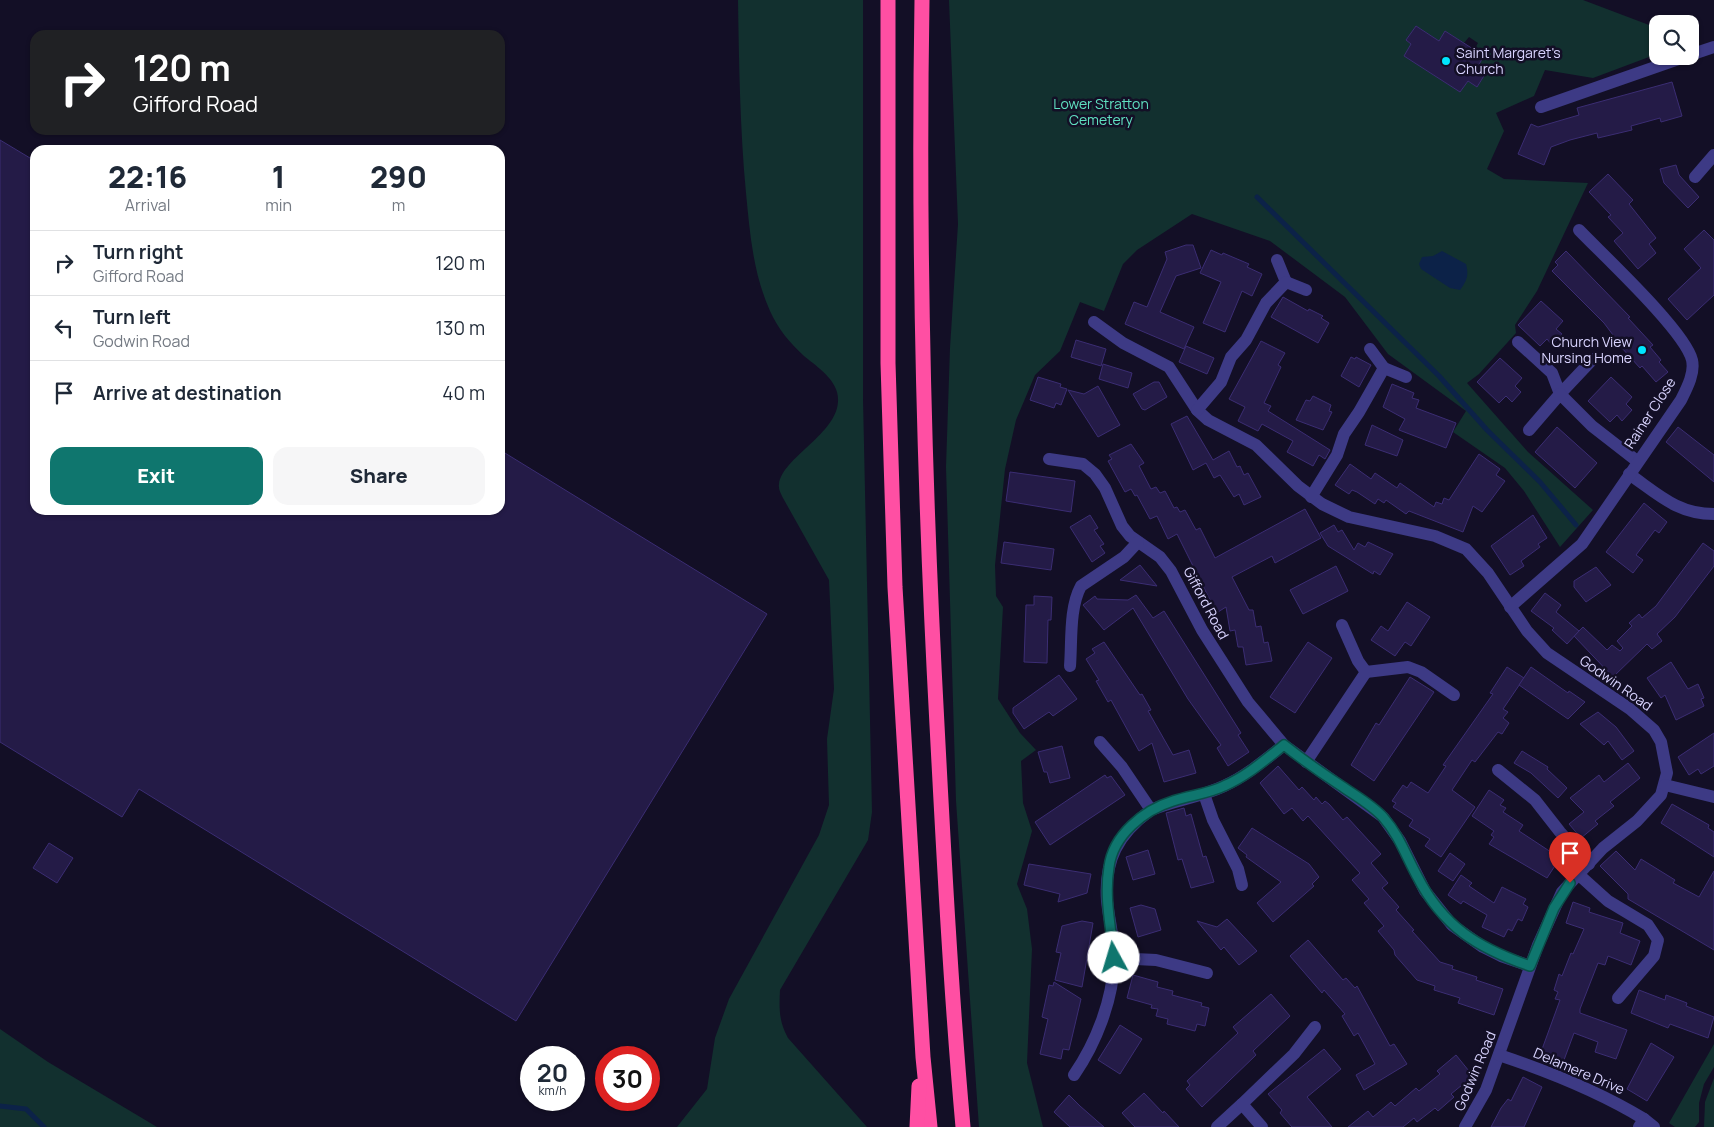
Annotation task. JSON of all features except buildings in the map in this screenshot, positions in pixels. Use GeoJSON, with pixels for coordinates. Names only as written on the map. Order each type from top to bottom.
{"type":"FeatureCollection","features":[{"type":"Feature","properties":{"kind":"highway"},"geometry":{"type":"LineString","coordinates":[[888,0],[888,353],[895,587],[923,1057],[930,1127]]}},
{"type":"Feature","properties":{"kind":"highway"},"geometry":{"type":"LineString","coordinates":[[922,0],[921,227],[928,532],[946,900],[963,1127]]}},
{"type":"Feature","properties":{"kind":"highway"},"geometry":{"type":"LineString","coordinates":[[916,1127],[923,1057]]}},
{"type":"Feature","properties":{"kind":"street"},"geometry":{"type":"LineString","coordinates":[[1699,52],[1714,47]]}},
{"type":"Feature","properties":{"kind":"street"},"geometry":{"type":"LineString","coordinates":[[1541,106],[1662,65]]}},
{"type":"Feature","properties":{"kind":"street"},"geometry":{"type":"LineString","coordinates":[[1695,178],[1714,155]]}},
{"type":"Feature","properties":{"kind":"street","name":"Rainer Close"},"geometry":{"type":"LineString","coordinates":[[1510,607],[1582,544],[1637,461],[1681,400],[1691,375],[1692,358],[1674,330],[1579,230]]}},
{"type":"Feature","properties":{"kind":"street"},"geometry":{"type":"LineString","coordinates":[[1277,260],[1286,282],[1306,290]]}},
{"type":"Feature","properties":{"kind":"street"},"geometry":{"type":"LineString","coordinates":[[1197,410],[1221,382],[1231,357],[1246,340],[1266,303],[1286,282]]}},
{"type":"Feature","properties":{"kind":"street","name":"Godwin Road"},"geometry":{"type":"LineString","coordinates":[[1094,322],[1122,343],[1169,368],[1197,410],[1217,427],[1256,445],[1311,497],[1334,511],[1349,517],[1436,536],[1466,548],[1488,573],[1510,607],[1547,653],[1630,709],[1654,730],[1661,742],[1666,764],[1665,785],[1655,803],[1578,874],[1562,892],[1530,966],[1480,1104],[1465,1127]]}},
{"type":"Feature","properties":{"kind":"street"},"geometry":{"type":"LineString","coordinates":[[1518,342],[1552,373],[1560,394],[1600,432],[1637,461]]}},
{"type":"Feature","properties":{"kind":"street"},"geometry":{"type":"LineString","coordinates":[[1370,349],[1384,368],[1406,377]]}},
{"type":"Feature","properties":{"kind":"street"},"geometry":{"type":"LineString","coordinates":[[1529,430],[1593,359]]}},
{"type":"Feature","properties":{"kind":"street"},"geometry":{"type":"LineString","coordinates":[[1311,497],[1337,455],[1344,434],[1360,412],[1384,368]]}},
{"type":"Feature","properties":{"kind":"street","name":"Gifford Road"},"geometry":{"type":"LineString","coordinates":[[1049,459],[1083,464],[1089,468],[1105,488],[1122,526],[1138,542],[1160,557],[1172,571],[1202,630],[1230,676],[1284,745],[1383,817],[1400,841],[1425,891],[1452,925],[1483,947],[1530,966]]}},
{"type":"Feature","properties":{"kind":"street"},"geometry":{"type":"LineString","coordinates":[[1629,474],[1679,508],[1696,514],[1714,514]]}},
{"type":"Feature","properties":{"kind":"street"},"geometry":{"type":"LineString","coordinates":[[1070,666],[1075,603],[1081,586],[1124,556],[1138,542]]}},
{"type":"Feature","properties":{"kind":"street"},"geometry":{"type":"LineString","coordinates":[[1342,625],[1358,661],[1366,672]]}},
{"type":"Feature","properties":{"kind":"street"},"geometry":{"type":"LineString","coordinates":[[1306,762],[1366,672],[1408,667],[1420,672],[1454,694]]}},
{"type":"Feature","properties":{"kind":"street"},"geometry":{"type":"LineString","coordinates":[[1100,742],[1122,767],[1151,810]]}},
{"type":"Feature","properties":{"kind":"street"},"geometry":{"type":"LineString","coordinates":[[1074,1075],[1090,1047],[1103,1014],[1113,975],[1114,958],[1107,900],[1109,864],[1118,844],[1129,827],[1151,810],[1173,801],[1204,794],[1238,779],[1284,745]]}},
{"type":"Feature","properties":{"kind":"street"},"geometry":{"type":"LineString","coordinates":[[1498,770],[1536,800],[1560,832],[1589,864]]}},
{"type":"Feature","properties":{"kind":"street"},"geometry":{"type":"LineString","coordinates":[[1665,785],[1714,796]]}},
{"type":"Feature","properties":{"kind":"street"},"geometry":{"type":"LineString","coordinates":[[1204,794],[1213,820],[1238,869],[1242,885]]}},
{"type":"Feature","properties":{"kind":"street"},"geometry":{"type":"LineString","coordinates":[[1578,874],[1608,901],[1648,926],[1658,940],[1654,956],[1618,998]]}},
{"type":"Feature","properties":{"kind":"street"},"geometry":{"type":"LineString","coordinates":[[1114,958],[1156,960],[1206,973]]}},
{"type":"Feature","properties":{"kind":"street"},"geometry":{"type":"LineString","coordinates":[[1217,1127],[1294,1054],[1314,1027]]}},
{"type":"Feature","properties":{"kind":"street","name":"Delamere Drive"},"geometry":{"type":"LineString","coordinates":[[1499,1054],[1587,1088],[1646,1124]]}},
{"type":"Feature","properties":{"kind":"street"},"geometry":{"type":"LineString","coordinates":[[1242,1104],[1262,1127]]}},
{"type":"Feature","properties":{"kind":"green space"},"geometry":{"type":"Polygon","coordinates":[[[738,0],[863,0],[863,399],[872,812],[868,840],[780,990],[780,1015],[788,1038],[867,1127],[677,1127],[707,1089],[715,1038],[729,999],[819,835],[829,805],[827,739],[834,689],[829,580],[783,498],[779,484],[783,473],[791,463],[824,430],[833,418],[838,406],[837,392],[828,376],[789,341],[773,318],[764,297],[756,268],[747,208],[744,169],[738,0]]]}},
{"type":"Feature","properties":{"kind":"green space","name":"Lower Stratton Cemetery"},"geometry":{"type":"Polygon","coordinates":[[[949,0],[1583,0],[1649,25],[1649,57],[1593,78],[1545,70],[1534,96],[1496,113],[1504,131],[1487,169],[1504,179],[1588,183],[1537,291],[1515,325],[1516,333],[1479,374],[1467,383],[1528,452],[1593,510],[1560,547],[1524,491],[1505,468],[1453,432],[1466,411],[1388,354],[1345,297],[1270,241],[1192,214],[1137,250],[1123,264],[1104,311],[1080,302],[1060,351],[1035,375],[1016,420],[1005,469],[995,565],[996,596],[1003,607],[998,699],[1020,733],[1036,750],[1021,761],[1023,803],[1032,831],[1017,884],[1027,909],[1032,949],[1027,1063],[1043,1127],[979,1127],[956,801],[946,467],[950,348],[958,224],[949,0]],[[1416,26],[1406,40],[1411,44],[1404,56],[1460,92],[1468,81],[1477,87],[1487,72],[1478,66],[1474,50],[1478,43],[1469,37],[1464,43],[1445,31],[1439,41],[1416,26]]]}},
{"type":"Feature","properties":{"kind":"green space"},"geometry":{"type":"Polygon","coordinates":[[[0,1029],[48,1062],[157,1127],[0,1127],[0,1029]]]}},
{"type":"Feature","properties":{"kind":"green space"},"geometry":{"type":"Polygon","coordinates":[[[1714,1044],[1714,1067],[1704,1084],[1699,1103],[1699,1122],[1695,1127],[1675,1127],[1669,1123],[1714,1044]]]}},
{"type":"Feature","properties":{"kind":"green space"},"geometry":{"type":"Polygon","coordinates":[[[1714,1078],[1714,1127],[1704,1127],[1705,1102],[1714,1078]]]}},
{"type":"Feature","properties":{"kind":"water"},"geometry":{"type":"Polygon","coordinates":[[[1442,251],[1466,264],[1467,278],[1460,290],[1450,288],[1421,269],[1419,264],[1422,257],[1433,256],[1442,251]]]}},
{"type":"Feature","properties":{"kind":"waterway"},"geometry":{"type":"LineString","coordinates":[[1257,197],[1439,376],[1487,430],[1540,482],[1576,525]]}},
{"type":"Feature","properties":{"kind":"waterway"},"geometry":{"type":"LineString","coordinates":[[0,1106],[26,1109],[44,1127]]}},
{"type":"Feature","properties":{"kind":"place","name":"Saint Margaret's Church"},"geometry":{"type":"Point","coordinates":[1446,61]}},
{"type":"Feature","properties":{"kind":"place","name":"Church View Nursing Home"},"geometry":{"type":"Point","coordinates":[1642,350]}},
{"type":"Feature","properties":{"kind":"route"},"geometry":{"type":"LineString","coordinates":[[1114,958],[1107,900],[1107,880],[1109,864],[1113,854],[1129,827],[1151,810],[1173,801],[1204,794],[1223,787],[1254,769],[1284,745],[1383,817],[1400,841],[1425,891],[1437,908],[1452,925],[1468,938],[1501,956],[1530,966],[1554,908],[1562,892],[1570,883]]}}]}
